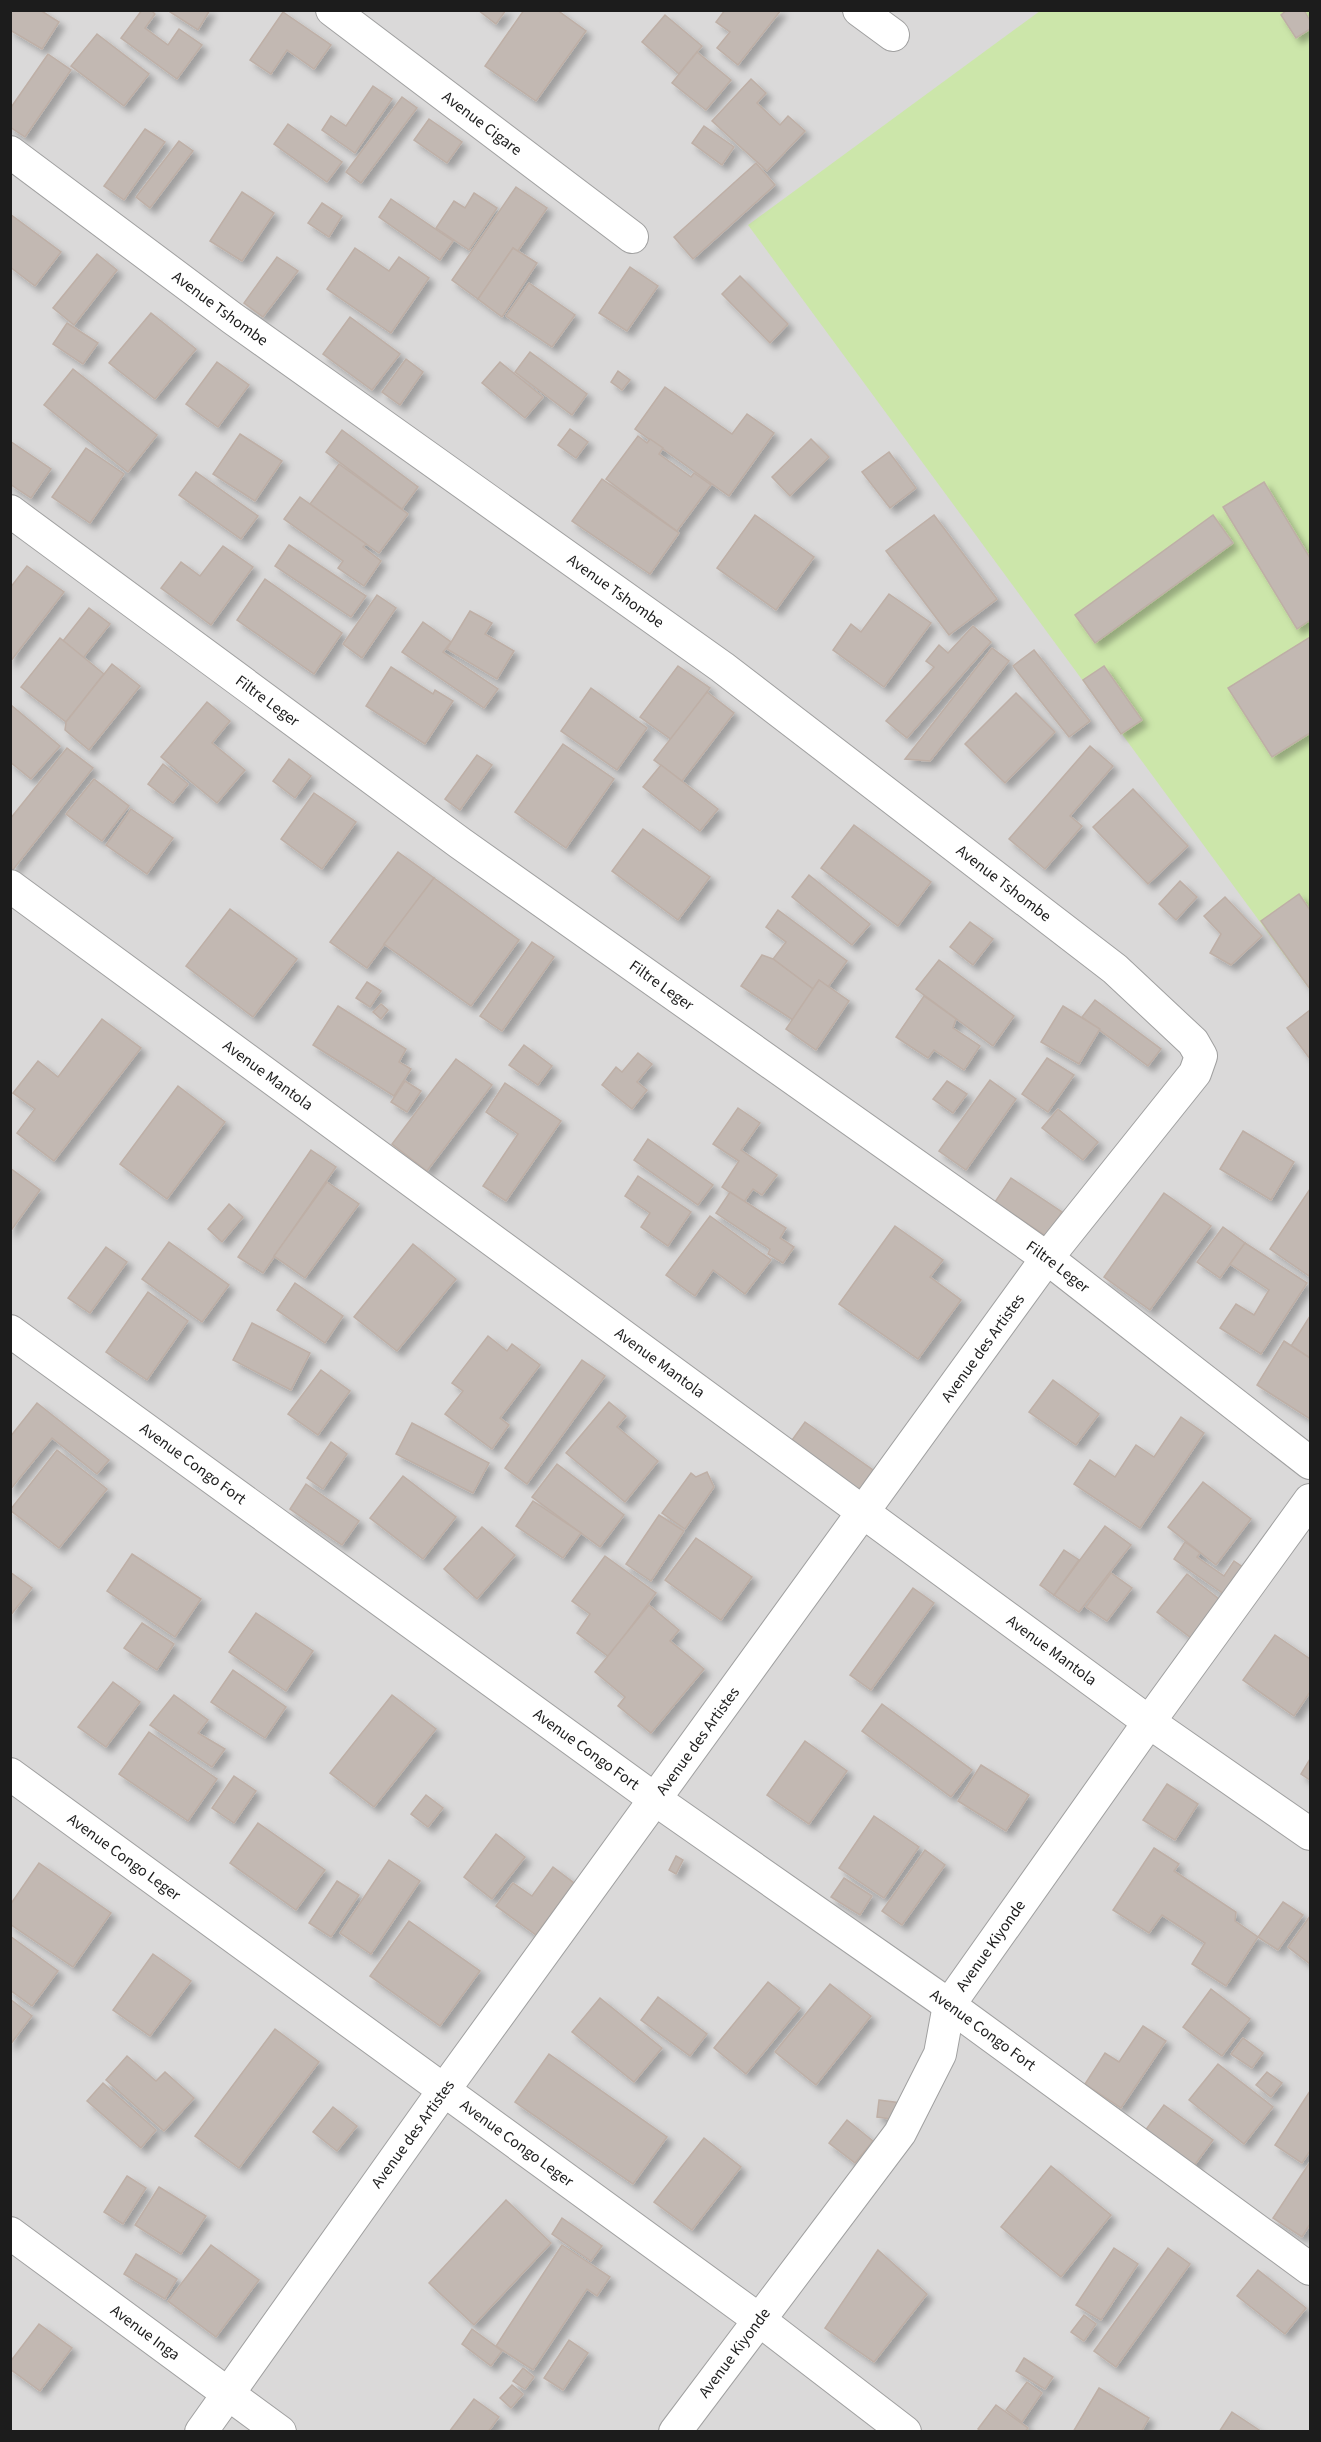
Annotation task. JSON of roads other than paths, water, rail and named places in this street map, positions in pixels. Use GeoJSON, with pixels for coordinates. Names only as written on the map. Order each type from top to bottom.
{"type":"FeatureCollection","features":[{"type":"Feature","properties":{"kind":"street","name":"Avenue Cigare"},"geometry":{"type":"LineString","coordinates":[[332,10],[632,237]]}},
{"type":"Feature","properties":{"kind":"street"},"geometry":{"type":"LineString","coordinates":[[859,10],[893,35]]}},
{"type":"Feature","properties":{"kind":"street","name":"Avenue Tshombe"},"geometry":{"type":"LineString","coordinates":[[10,152],[232,318],[722,667],[1115,969],[1193,1042],[1201,1056]]}},
{"type":"Feature","properties":{"kind":"street","name":"Filtre Leger"},"geometry":{"type":"LineString","coordinates":[[10,510],[460,843],[1047,1258],[1311,1463]]}},
{"type":"Feature","properties":{"kind":"street","name":"Avenue Mantola"},"geometry":{"type":"LineString","coordinates":[[10,886],[1149,1722],[1311,1834]]}},
{"type":"Feature","properties":{"kind":"street","name":"Avenue des Artistes"},"geometry":{"type":"LineString","coordinates":[[201,2432],[444,2090],[864,1514],[1047,1258],[1195,1073],[1201,1056]]}},
{"type":"Feature","properties":{"kind":"street","name":"Avenue Congo Fort"},"geometry":{"type":"LineString","coordinates":[[10,1331],[656,1800],[949,2005],[1311,2269]]}},
{"type":"Feature","properties":{"kind":"street","name":"Avenue Kiyonde"},"geometry":{"type":"LineString","coordinates":[[675,2432],[900,2133],[940,2054],[949,2005],[1149,1722],[1311,1500]]}},
{"type":"Feature","properties":{"kind":"street","name":"Avenue Congo Leger"},"geometry":{"type":"LineString","coordinates":[[10,1774],[758,2319],[905,2432]]}},
{"type":"Feature","properties":{"kind":"street","name":"Avenue Inga"},"geometry":{"type":"LineString","coordinates":[[10,2233],[280,2432]]}}]}
